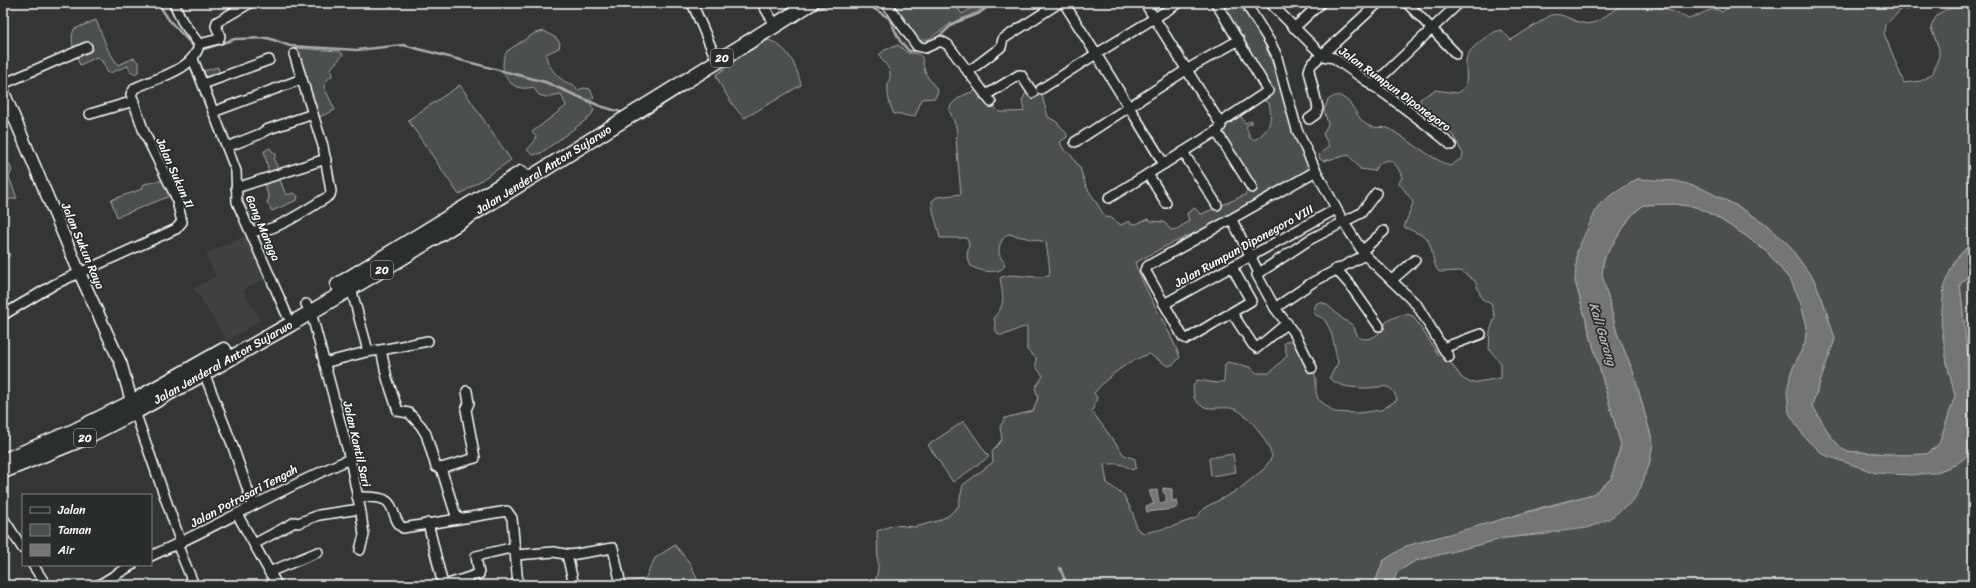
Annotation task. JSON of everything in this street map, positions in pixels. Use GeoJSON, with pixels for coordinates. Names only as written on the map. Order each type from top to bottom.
{"type":"FeatureCollection","features":[{"type":"Feature","properties":{"kind":"highway","name":"Jalan Jenderal Anton Sujarwo"},"geometry":{"type":"LineString","coordinates":[[133,407],[204,373],[772,22],[794,3]]}},
{"type":"Feature","properties":{"kind":"highway","name":"Jalan Jenderal Anton Sujarwo"},"geometry":{"type":"LineString","coordinates":[[622,116],[714,54],[772,22],[811,3]]}},
{"type":"Feature","properties":{"kind":"highway","name":"Jalan Jenderal Anton Sujarwo"},"geometry":{"type":"LineString","coordinates":[[133,407],[288,315],[308,308],[351,288],[373,269]]}},
{"type":"Feature","properties":{"kind":"highway","name":"20"},"geometry":{"type":"LineString","coordinates":[[3,461],[133,407]]}},
{"type":"Feature","properties":{"kind":"highway","name":"20"},"geometry":{"type":"LineString","coordinates":[[3,471],[82,439],[133,407]]}},
{"type":"Feature","properties":{"kind":"street","name":"Gang Mangga"},"geometry":{"type":"LineString","coordinates":[[174,3],[197,51],[202,84],[237,174],[237,202],[251,230],[288,315]]}},
{"type":"Feature","properties":{"kind":"street"},"geometry":{"type":"LineString","coordinates":[[90,114],[134,101],[131,94],[135,88],[179,69],[197,51],[219,38],[220,36],[216,26],[217,22],[250,3]]}},
{"type":"Feature","properties":{"kind":"street"},"geometry":{"type":"LineString","coordinates":[[692,3],[714,54]]}},
{"type":"Feature","properties":{"kind":"street"},"geometry":{"type":"LineString","coordinates":[[762,3],[772,22]]}},
{"type":"Feature","properties":{"kind":"street"},"geometry":{"type":"LineString","coordinates":[[886,3],[917,46],[929,46],[941,41],[948,45],[989,99],[1019,75],[1021,75],[1037,91],[1179,3]]}},
{"type":"Feature","properties":{"kind":"street"},"geometry":{"type":"LineString","coordinates":[[968,72],[1001,47],[1003,39],[1059,3]]}},
{"type":"Feature","properties":{"kind":"street"},"geometry":{"type":"LineString","coordinates":[[1064,3],[1164,164]]}},
{"type":"Feature","properties":{"kind":"street"},"geometry":{"type":"LineString","coordinates":[[1145,3],[1186,70],[1252,188]]}},
{"type":"Feature","properties":{"kind":"street"},"geometry":{"type":"LineString","coordinates":[[1109,198],[1183,152],[1268,91],[1216,3]]}},
{"type":"Feature","properties":{"kind":"street"},"geometry":{"type":"LineString","coordinates":[[1248,3],[1250,10],[1276,54],[1293,121],[1316,171],[1336,209],[1364,253],[1417,305],[1450,357]]}},
{"type":"Feature","properties":{"kind":"street","name":"Jalan Rumpun Diponegoro"},"geometry":{"type":"LineString","coordinates":[[1270,3],[1323,56],[1334,58],[1414,114],[1451,145]]}},
{"type":"Feature","properties":{"kind":"street"},"geometry":{"type":"LineString","coordinates":[[1294,28],[1321,3]]}},
{"type":"Feature","properties":{"kind":"street"},"geometry":{"type":"LineString","coordinates":[[1323,56],[1378,3]]}},
{"type":"Feature","properties":{"kind":"street"},"geometry":{"type":"LineString","coordinates":[[1407,3],[1456,54]]}},
{"type":"Feature","properties":{"kind":"street"},"geometry":{"type":"LineString","coordinates":[[1372,86],[1459,3]]}},
{"type":"Feature","properties":{"kind":"street"},"geometry":{"type":"LineString","coordinates":[[1075,142],[1186,70],[1239,40]]}},
{"type":"Feature","properties":{"kind":"street"},"geometry":{"type":"LineString","coordinates":[[3,84],[87,47]]}},
{"type":"Feature","properties":{"kind":"street"},"geometry":{"type":"LineString","coordinates":[[251,230],[261,232],[274,228],[328,197],[331,191],[326,159],[294,54]]}},
{"type":"Feature","properties":{"kind":"street","name":"Jalan Rumpun Diponegoro"},"geometry":{"type":"LineString","coordinates":[[1309,119],[1316,114],[1318,108],[1309,69],[1315,61],[1323,56]]}},
{"type":"Feature","properties":{"kind":"street"},"geometry":{"type":"LineString","coordinates":[[202,84],[269,60]]}},
{"type":"Feature","properties":{"kind":"street"},"geometry":{"type":"LineString","coordinates":[[213,112],[302,79]]}},
{"type":"Feature","properties":{"kind":"street","name":"Jalan Sukun Raya"},"geometry":{"type":"LineString","coordinates":[[4,96],[80,274],[121,364],[133,407]]}},
{"type":"Feature","properties":{"kind":"street","name":"Jalan Sukun II"},"geometry":{"type":"LineString","coordinates":[[80,274],[176,229],[182,222],[176,198],[144,132],[134,101]]}},
{"type":"Feature","properties":{"kind":"street"},"geometry":{"type":"LineString","coordinates":[[227,147],[260,134],[266,130],[313,114]]}},
{"type":"Feature","properties":{"kind":"street"},"geometry":{"type":"LineString","coordinates":[[1183,152],[1217,206]]}},
{"type":"Feature","properties":{"kind":"street"},"geometry":{"type":"LineString","coordinates":[[236,188],[326,159]]}},
{"type":"Feature","properties":{"kind":"street"},"geometry":{"type":"LineString","coordinates":[[1232,267],[1251,302],[1187,338],[1183,337],[1146,268],[1316,171]]}},
{"type":"Feature","properties":{"kind":"street"},"geometry":{"type":"LineString","coordinates":[[1148,174],[1166,203]]}},
{"type":"Feature","properties":{"kind":"street"},"geometry":{"type":"LineString","coordinates":[[1259,273],[1309,240],[1360,214],[1376,193]]}},
{"type":"Feature","properties":{"kind":"street","name":"Jalan Rumpun Diponegoro VIII"},"geometry":{"type":"LineString","coordinates":[[1164,304],[1336,209]]}},
{"type":"Feature","properties":{"kind":"street"},"geometry":{"type":"LineString","coordinates":[[1232,220],[1259,273],[1257,275],[1275,308],[1296,336],[1312,368]]}},
{"type":"Feature","properties":{"kind":"street"},"geometry":{"type":"LineString","coordinates":[[1275,308],[1313,282],[1364,253],[1384,231]]}},
{"type":"Feature","properties":{"kind":"street"},"geometry":{"type":"LineString","coordinates":[[1392,280],[1415,260]]}},
{"type":"Feature","properties":{"kind":"street"},"geometry":{"type":"LineString","coordinates":[[1336,270],[1350,285],[1379,326]]}},
{"type":"Feature","properties":{"kind":"street"},"geometry":{"type":"LineString","coordinates":[[3,315],[55,284],[80,274]]}},
{"type":"Feature","properties":{"kind":"street"},"geometry":{"type":"LineString","coordinates":[[351,288],[368,351]]}},
{"type":"Feature","properties":{"kind":"street","name":"Jalan Kantil Sari"},"geometry":{"type":"LineString","coordinates":[[308,308],[350,459],[357,496],[387,501],[396,521],[403,528],[507,511],[512,518],[518,585]]}},
{"type":"Feature","properties":{"kind":"street"},"geometry":{"type":"LineString","coordinates":[[1232,313],[1253,345],[1257,348],[1287,323]]}},
{"type":"Feature","properties":{"kind":"street"},"geometry":{"type":"LineString","coordinates":[[1443,348],[1481,334]]}},
{"type":"Feature","properties":{"kind":"street"},"geometry":{"type":"LineString","coordinates":[[324,363],[368,351],[428,341]]}},
{"type":"Feature","properties":{"kind":"street"},"geometry":{"type":"LineString","coordinates":[[381,350],[387,378],[398,411],[409,413],[421,426],[426,434],[436,467],[441,468],[475,458],[466,410],[469,402],[467,391]]}},
{"type":"Feature","properties":{"kind":"street"},"geometry":{"type":"LineString","coordinates":[[204,373],[232,444],[253,505]]}},
{"type":"Feature","properties":{"kind":"street"},"geometry":{"type":"LineString","coordinates":[[133,407],[194,585]]}},
{"type":"Feature","properties":{"kind":"street","name":"Jalan Potrosari Tengah"},"geometry":{"type":"LineString","coordinates":[[152,556],[179,544],[305,478],[350,459]]}},
{"type":"Feature","properties":{"kind":"street"},"geometry":{"type":"LineString","coordinates":[[441,468],[457,519]]}},
{"type":"Feature","properties":{"kind":"street"},"geometry":{"type":"LineString","coordinates":[[357,496],[364,535],[360,550]]}},
{"type":"Feature","properties":{"kind":"street"},"geometry":{"type":"LineString","coordinates":[[254,544],[295,522],[298,523],[329,513],[360,509]]}},
{"type":"Feature","properties":{"kind":"street"},"geometry":{"type":"LineString","coordinates":[[237,514],[277,585]]}},
{"type":"Feature","properties":{"kind":"street"},"geometry":{"type":"LineString","coordinates":[[3,518],[22,548]]}},
{"type":"Feature","properties":{"kind":"street"},"geometry":{"type":"LineString","coordinates":[[428,523],[444,585],[479,574],[476,556],[516,551],[554,552],[567,555],[613,548],[621,585]]}},
{"type":"Feature","properties":{"kind":"street"},"geometry":{"type":"LineString","coordinates":[[269,572],[318,552]]}},
{"type":"Feature","properties":{"kind":"street"},"geometry":{"type":"LineString","coordinates":[[567,555],[574,585]]}},
{"type":"Feature","properties":{"kind":"street"},"geometry":{"type":"LineString","coordinates":[[34,566],[46,585]]}},
{"type":"Feature","properties":{"kind":"street"},"geometry":{"type":"LineString","coordinates":[[99,585],[130,566]]}},
{"type":"Feature","properties":{"kind":"shaded area"},"geometry":{"type":"Polygon","coordinates":[[[247,235],[268,277],[243,290],[260,320],[227,341],[194,288],[216,276],[206,254],[247,235]]]}},
{"type":"Feature","properties":{"kind":"green space"},"geometry":{"type":"Polygon","coordinates":[[[888,3],[955,3],[962,14],[980,3],[991,3],[977,12],[950,24],[929,39],[916,41],[888,3]]]}},
{"type":"Feature","properties":{"kind":"green space"},"geometry":{"type":"Polygon","coordinates":[[[1221,3],[1237,3],[1260,32],[1279,80],[1289,119],[1310,165],[1309,170],[1218,222],[1164,247],[1135,263],[1145,287],[1180,357],[1174,364],[1168,366],[1149,354],[1126,365],[1112,375],[1094,393],[1097,398],[1092,411],[1124,455],[1135,459],[1136,468],[1132,470],[1119,464],[1104,465],[1107,483],[1124,496],[1133,513],[1136,527],[1140,531],[1145,533],[1171,527],[1196,518],[1204,508],[1238,490],[1264,469],[1272,457],[1259,431],[1242,413],[1232,408],[1209,408],[1198,403],[1194,398],[1193,386],[1197,380],[1217,383],[1224,381],[1225,364],[1228,362],[1250,367],[1257,373],[1269,373],[1287,356],[1284,343],[1290,340],[1294,342],[1308,358],[1316,378],[1316,392],[1318,399],[1334,412],[1357,413],[1381,410],[1397,400],[1395,394],[1389,388],[1351,387],[1337,383],[1329,378],[1338,363],[1332,336],[1328,326],[1324,319],[1313,312],[1316,304],[1319,302],[1326,304],[1344,320],[1353,325],[1358,337],[1363,339],[1375,336],[1382,330],[1386,322],[1392,318],[1403,315],[1413,316],[1438,354],[1450,362],[1462,378],[1471,383],[1501,378],[1501,363],[1489,349],[1490,331],[1495,317],[1491,304],[1482,299],[1475,281],[1461,271],[1439,272],[1434,264],[1431,246],[1426,237],[1404,227],[1413,203],[1399,183],[1402,177],[1397,166],[1390,161],[1386,161],[1378,165],[1374,171],[1360,169],[1349,155],[1323,161],[1320,159],[1319,155],[1329,146],[1323,134],[1328,124],[1324,110],[1328,100],[1335,96],[1340,96],[1350,103],[1361,120],[1369,126],[1390,129],[1427,154],[1450,166],[1462,158],[1463,154],[1453,135],[1421,111],[1420,99],[1435,90],[1457,93],[1464,88],[1466,81],[1467,57],[1472,49],[1481,40],[1492,33],[1501,30],[1511,40],[1551,15],[1556,14],[1581,23],[1592,23],[1600,20],[1616,8],[1624,4],[1631,3],[1639,3],[1666,9],[1688,19],[1709,10],[1718,10],[1722,12],[1734,3],[1900,3],[1900,11],[1885,25],[1884,33],[1904,83],[1921,81],[1933,73],[1939,56],[1939,49],[1931,28],[1938,15],[1953,8],[1973,6],[1973,241],[1955,260],[1947,363],[1955,396],[1940,444],[1927,454],[1903,455],[1845,451],[1831,437],[1812,405],[1835,339],[1822,298],[1814,280],[1787,243],[1763,222],[1739,207],[1700,188],[1637,179],[1575,281],[1621,445],[1611,479],[1593,494],[1543,507],[1446,536],[1426,540],[1383,561],[1374,585],[875,585],[878,569],[877,531],[894,525],[915,527],[937,521],[948,516],[958,507],[963,485],[993,462],[992,452],[1002,439],[1000,427],[1005,418],[1033,411],[1038,397],[1035,388],[1043,376],[1036,367],[1036,358],[1027,350],[1027,327],[999,335],[996,331],[994,317],[1001,308],[1003,299],[1000,278],[1010,275],[1037,277],[1049,276],[1046,242],[1008,234],[999,247],[1000,256],[1005,265],[999,270],[989,272],[979,270],[971,266],[967,257],[969,243],[966,238],[940,238],[932,201],[937,197],[961,194],[956,140],[957,131],[949,109],[960,97],[975,91],[978,92],[980,99],[990,102],[999,112],[1024,111],[1022,101],[1027,90],[1036,86],[1041,92],[1048,117],[1057,122],[1067,134],[1067,137],[1060,142],[1064,150],[1070,154],[1080,168],[1086,186],[1106,218],[1110,217],[1121,225],[1129,221],[1130,223],[1136,224],[1148,219],[1151,221],[1164,222],[1171,230],[1177,229],[1189,221],[1187,213],[1195,208],[1200,214],[1202,214],[1245,195],[1248,187],[1221,137],[1222,129],[1240,115],[1245,123],[1252,121],[1252,123],[1246,126],[1250,138],[1254,140],[1267,129],[1271,115],[1269,103],[1264,101],[1268,95],[1221,3]]]}},
{"type":"Feature","properties":{"kind":"green space"},"geometry":{"type":"Polygon","coordinates":[[[96,20],[108,50],[118,65],[134,58],[139,63],[139,71],[135,74],[130,71],[128,66],[108,73],[102,61],[97,57],[80,65],[72,42],[74,29],[96,20]]]}},
{"type":"Feature","properties":{"kind":"green space"},"geometry":{"type":"Polygon","coordinates":[[[544,31],[556,38],[560,43],[559,48],[546,54],[551,68],[564,81],[573,84],[577,90],[584,88],[590,89],[594,97],[589,101],[594,110],[590,117],[541,153],[533,155],[527,150],[535,141],[536,137],[532,132],[566,106],[561,94],[546,97],[539,95],[533,87],[517,87],[511,84],[504,73],[503,66],[507,51],[535,33],[544,31]]]}},
{"type":"Feature","properties":{"kind":"green space"},"geometry":{"type":"Polygon","coordinates":[[[768,40],[781,47],[786,52],[794,64],[801,85],[745,118],[737,110],[721,86],[716,75],[743,55],[768,40]]]}},
{"type":"Feature","properties":{"kind":"green space"},"geometry":{"type":"Polygon","coordinates":[[[898,45],[908,53],[914,53],[921,56],[926,74],[938,91],[935,98],[922,99],[915,116],[894,114],[889,100],[888,84],[890,70],[880,57],[880,54],[885,50],[898,45]]]}},
{"type":"Feature","properties":{"kind":"green space"},"geometry":{"type":"Polygon","coordinates":[[[295,48],[339,51],[343,54],[331,69],[332,76],[327,80],[324,87],[335,110],[313,120],[295,48]]]}},
{"type":"Feature","properties":{"kind":"green space"},"geometry":{"type":"Polygon","coordinates":[[[218,67],[220,75],[207,79],[204,71],[218,67]]]}},
{"type":"Feature","properties":{"kind":"green space"},"geometry":{"type":"Polygon","coordinates":[[[460,85],[511,160],[459,195],[408,120],[460,85]]]}},
{"type":"Feature","properties":{"kind":"green space"},"geometry":{"type":"Polygon","coordinates":[[[270,148],[276,153],[274,160],[282,177],[280,180],[286,195],[294,193],[298,196],[297,200],[272,211],[267,202],[269,198],[264,183],[269,173],[264,151],[270,148]]]}},
{"type":"Feature","properties":{"kind":"green space"},"geometry":{"type":"Polygon","coordinates":[[[8,162],[12,170],[9,177],[17,198],[3,201],[3,163],[8,162]]]}},
{"type":"Feature","properties":{"kind":"green space"},"geometry":{"type":"Polygon","coordinates":[[[164,180],[170,196],[117,217],[111,200],[142,189],[144,184],[164,180]]]}},
{"type":"Feature","properties":{"kind":"green space"},"geometry":{"type":"Polygon","coordinates":[[[253,196],[261,219],[252,226],[239,200],[253,196]]]}},
{"type":"Feature","properties":{"kind":"green space"},"geometry":{"type":"Polygon","coordinates":[[[1674,204],[1696,207],[1715,216],[1746,236],[1768,253],[1791,281],[1800,301],[1807,326],[1805,343],[1791,372],[1824,455],[1934,473],[1955,465],[1973,451],[1973,585],[1392,585],[1397,572],[1415,561],[1505,538],[1549,534],[1640,489],[1649,465],[1653,443],[1633,371],[1617,333],[1602,274],[1604,258],[1631,216],[1643,205],[1674,204]]]}},
{"type":"Feature","properties":{"kind":"green space"},"geometry":{"type":"Polygon","coordinates":[[[3,238],[10,256],[3,260],[3,238]]]}},
{"type":"Feature","properties":{"kind":"green space"},"geometry":{"type":"Polygon","coordinates":[[[1973,272],[1973,407],[1960,284],[1973,272]]]}},
{"type":"Feature","properties":{"kind":"green space"},"geometry":{"type":"Polygon","coordinates":[[[964,421],[989,457],[953,482],[928,445],[964,421]]]}},
{"type":"Feature","properties":{"kind":"green space"},"geometry":{"type":"Polygon","coordinates":[[[1233,454],[1236,472],[1211,476],[1209,458],[1233,454]]]}},
{"type":"Feature","properties":{"kind":"green space"},"geometry":{"type":"Polygon","coordinates":[[[675,545],[689,562],[700,585],[607,585],[645,579],[655,558],[675,545]]]}},
{"type":"Feature","properties":{"kind":"water","name":"Kali Garang"},"geometry":{"type":"Polygon","coordinates":[[[1637,179],[1676,181],[1701,188],[1739,207],[1763,222],[1787,243],[1814,280],[1822,298],[1835,339],[1812,405],[1831,437],[1845,451],[1903,455],[1927,454],[1939,444],[1955,396],[1947,363],[1941,323],[1944,285],[1955,260],[1973,241],[1973,272],[1960,284],[1973,407],[1973,452],[1955,465],[1934,473],[1910,475],[1876,473],[1824,455],[1805,438],[1789,413],[1787,391],[1791,372],[1805,343],[1807,326],[1800,301],[1791,281],[1768,253],[1746,236],[1715,216],[1696,207],[1674,204],[1643,205],[1631,216],[1604,258],[1602,274],[1617,333],[1633,371],[1653,443],[1649,465],[1640,489],[1633,501],[1609,519],[1587,528],[1505,538],[1415,561],[1397,572],[1392,585],[1374,585],[1383,561],[1406,546],[1593,494],[1611,479],[1621,445],[1575,281],[1577,251],[1598,206],[1610,196],[1637,179]]]}},
{"type":"Feature","properties":{"kind":"water"},"geometry":{"type":"Polygon","coordinates":[[[1163,488],[1172,489],[1172,501],[1177,500],[1178,506],[1174,509],[1147,512],[1146,506],[1154,504],[1149,491],[1157,490],[1159,503],[1166,503],[1166,495],[1163,492],[1163,488]]]}},
{"type":"Feature","properties":{"kind":"waterway"},"geometry":{"type":"LineString","coordinates":[[158,3],[169,20],[194,47],[204,49],[235,39],[268,38],[290,46],[357,50],[403,45],[545,82],[600,106],[624,113]]}},
{"type":"Feature","properties":{"kind":"waterway"},"geometry":{"type":"LineString","coordinates":[[812,10],[834,3]]}},
{"type":"Feature","properties":{"kind":"waterway"},"geometry":{"type":"LineString","coordinates":[[865,3],[889,18],[900,41],[909,51],[919,51]]}},
{"type":"Feature","properties":{"kind":"waterway"},"geometry":{"type":"LineString","coordinates":[[935,40],[954,23],[978,14],[993,3]]}},
{"type":"Feature","properties":{"kind":"waterway"},"geometry":{"type":"LineString","coordinates":[[638,117],[642,118],[685,90]]}},
{"type":"Feature","properties":{"kind":"waterway"},"geometry":{"type":"LineString","coordinates":[[1060,568],[1067,585]]}}]}
